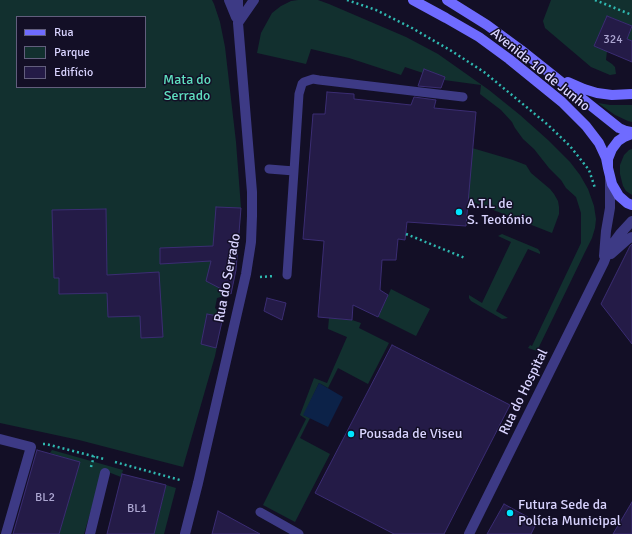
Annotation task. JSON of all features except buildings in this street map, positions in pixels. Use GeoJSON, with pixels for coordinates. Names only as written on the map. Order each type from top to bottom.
{"type":"FeatureCollection","features":[{"type":"Feature","properties":{"kind":"main road","name":"Avenida 10 de Junho"},"geometry":{"type":"LineString","coordinates":[[413,0],[479,37],[562,102],[586,126],[599,142],[606,158],[614,189],[619,196],[630,205]]}},
{"type":"Feature","properties":{"kind":"main road","name":"Avenida 10 de Junho"},"geometry":{"type":"LineString","coordinates":[[447,0],[487,24],[613,124],[632,133]]}},
{"type":"Feature","properties":{"kind":"main road"},"geometry":{"type":"LineString","coordinates":[[553,75],[573,85],[597,93],[612,95],[632,94]]}},
{"type":"Feature","properties":{"kind":"main road"},"geometry":{"type":"LineString","coordinates":[[609,173],[608,159],[612,149],[618,141],[632,133]]}},
{"type":"Feature","properties":{"kind":"street"},"geometry":{"type":"LineString","coordinates":[[229,0],[238,22]]}},
{"type":"Feature","properties":{"kind":"street"},"geometry":{"type":"LineString","coordinates":[[238,0],[238,22]]}},
{"type":"Feature","properties":{"kind":"street"},"geometry":{"type":"LineString","coordinates":[[238,22],[254,0]]}},
{"type":"Feature","properties":{"kind":"street","name":"Rua do Serrado"},"geometry":{"type":"LineString","coordinates":[[185,534],[248,266],[251,242],[252,192],[238,22]]}},
{"type":"Feature","properties":{"kind":"street","name":"Rua do Hospital"},"geometry":{"type":"LineString","coordinates":[[604,262],[606,231],[610,208],[609,173]]}},
{"type":"Feature","properties":{"kind":"street","name":"Rua do Hospital"},"geometry":{"type":"LineString","coordinates":[[469,534],[609,250],[616,239],[632,221]]}},
{"type":"Feature","properties":{"kind":"street"},"geometry":{"type":"LineString","coordinates":[[604,262],[617,248],[632,237]]}},
{"type":"Feature","properties":{"kind":"street"},"geometry":{"type":"LineString","coordinates":[[0,439],[31,447],[6,534]]}},
{"type":"Feature","properties":{"kind":"street"},"geometry":{"type":"LineString","coordinates":[[90,534],[105,473]]}},
{"type":"Feature","properties":{"kind":"lane"},"geometry":{"type":"LineString","coordinates":[[287,275],[299,94],[302,84],[313,79],[463,97]]}},
{"type":"Feature","properties":{"kind":"lane"},"geometry":{"type":"LineString","coordinates":[[269,169],[294,170]]}},
{"type":"Feature","properties":{"kind":"lane"},"geometry":{"type":"LineString","coordinates":[[260,512],[299,534]]}},
{"type":"Feature","properties":{"kind":"path"},"geometry":{"type":"LineString","coordinates":[[347,0],[376,10],[412,28],[484,72],[547,124],[570,146],[589,170],[595,188]]}},
{"type":"Feature","properties":{"kind":"path"},"geometry":{"type":"LineString","coordinates":[[595,0],[632,15]]}},
{"type":"Feature","properties":{"kind":"path"},"geometry":{"type":"LineString","coordinates":[[406,234],[465,258]]}},
{"type":"Feature","properties":{"kind":"green space","name":"Mata do Serrado"},"geometry":{"type":"Polygon","coordinates":[[[0,0],[212,0],[220,22],[225,47],[236,142],[241,208],[236,270],[231,294],[217,298],[215,308],[223,317],[215,356],[183,467],[79,440],[0,423],[0,0]]]}},
{"type":"Feature","properties":{"kind":"green space"},"geometry":{"type":"Polygon","coordinates":[[[318,0],[329,4],[406,37],[438,54],[489,90],[520,115],[570,162],[580,175],[588,189],[594,206],[596,219],[595,228],[592,238],[537,351],[528,348],[530,345],[532,346],[581,243],[581,213],[576,197],[566,188],[561,180],[534,149],[523,139],[512,122],[501,110],[480,94],[481,85],[444,80],[444,77],[424,69],[423,73],[405,67],[401,75],[349,58],[311,49],[306,64],[257,53],[261,33],[272,13],[291,1],[318,0]]]}},
{"type":"Feature","properties":{"kind":"green space"},"geometry":{"type":"Polygon","coordinates":[[[551,0],[632,0],[632,26],[607,16],[594,46],[607,51],[606,60],[615,67],[616,74],[610,75],[591,67],[545,28],[543,21],[551,0]]]}},
{"type":"Feature","properties":{"kind":"green space"},"geometry":{"type":"Polygon","coordinates":[[[632,26],[632,41],[627,39],[632,26]]]}},
{"type":"Feature","properties":{"kind":"green space"},"geometry":{"type":"Polygon","coordinates":[[[598,103],[610,105],[632,105],[632,122],[615,115],[598,103]]]}},
{"type":"Feature","properties":{"kind":"green space"},"geometry":{"type":"Polygon","coordinates":[[[472,148],[526,165],[531,173],[550,189],[558,201],[559,207],[559,214],[552,233],[468,200],[472,148]]]}},
{"type":"Feature","properties":{"kind":"green space"},"geometry":{"type":"Polygon","coordinates":[[[632,149],[632,195],[626,191],[623,186],[620,174],[620,165],[624,155],[632,149]]]}},
{"type":"Feature","properties":{"kind":"green space"},"geometry":{"type":"Polygon","coordinates":[[[502,234],[538,249],[540,254],[528,249],[496,311],[508,318],[502,319],[471,301],[469,295],[482,303],[511,242],[498,236],[502,234]]]}},
{"type":"Feature","properties":{"kind":"green space"},"geometry":{"type":"Polygon","coordinates":[[[391,289],[430,309],[416,336],[378,317],[391,289]]]}},
{"type":"Feature","properties":{"kind":"green space"},"geometry":{"type":"Polygon","coordinates":[[[329,318],[352,320],[361,323],[359,328],[389,343],[368,384],[338,368],[328,388],[319,383],[304,415],[310,418],[300,438],[330,454],[295,522],[263,505],[306,419],[300,415],[314,378],[327,383],[347,337],[328,329],[329,318]]]}},
{"type":"Feature","properties":{"kind":"green space"},"geometry":{"type":"Polygon","coordinates":[[[52,450],[123,470],[121,477],[103,470],[84,534],[59,534],[79,462],[50,453],[52,450]]]}},
{"type":"Feature","properties":{"kind":"green space"},"geometry":{"type":"Polygon","coordinates":[[[166,485],[176,488],[164,534],[154,534],[166,485]]]}},
{"type":"Feature","properties":{"kind":"water"},"geometry":{"type":"Polygon","coordinates":[[[319,383],[343,397],[328,427],[303,415],[319,383]]]}},
{"type":"Feature","properties":{"kind":"place","name":"A.T.L de S. Teotónio"},"geometry":{"type":"Point","coordinates":[459,212]}},
{"type":"Feature","properties":{"kind":"place","name":"Pousada de Viseu"},"geometry":{"type":"Point","coordinates":[351,434]}},
{"type":"Feature","properties":{"kind":"place","name":"Futura Sede da Polícia Municipal"},"geometry":{"type":"Point","coordinates":[510,513]}}]}
